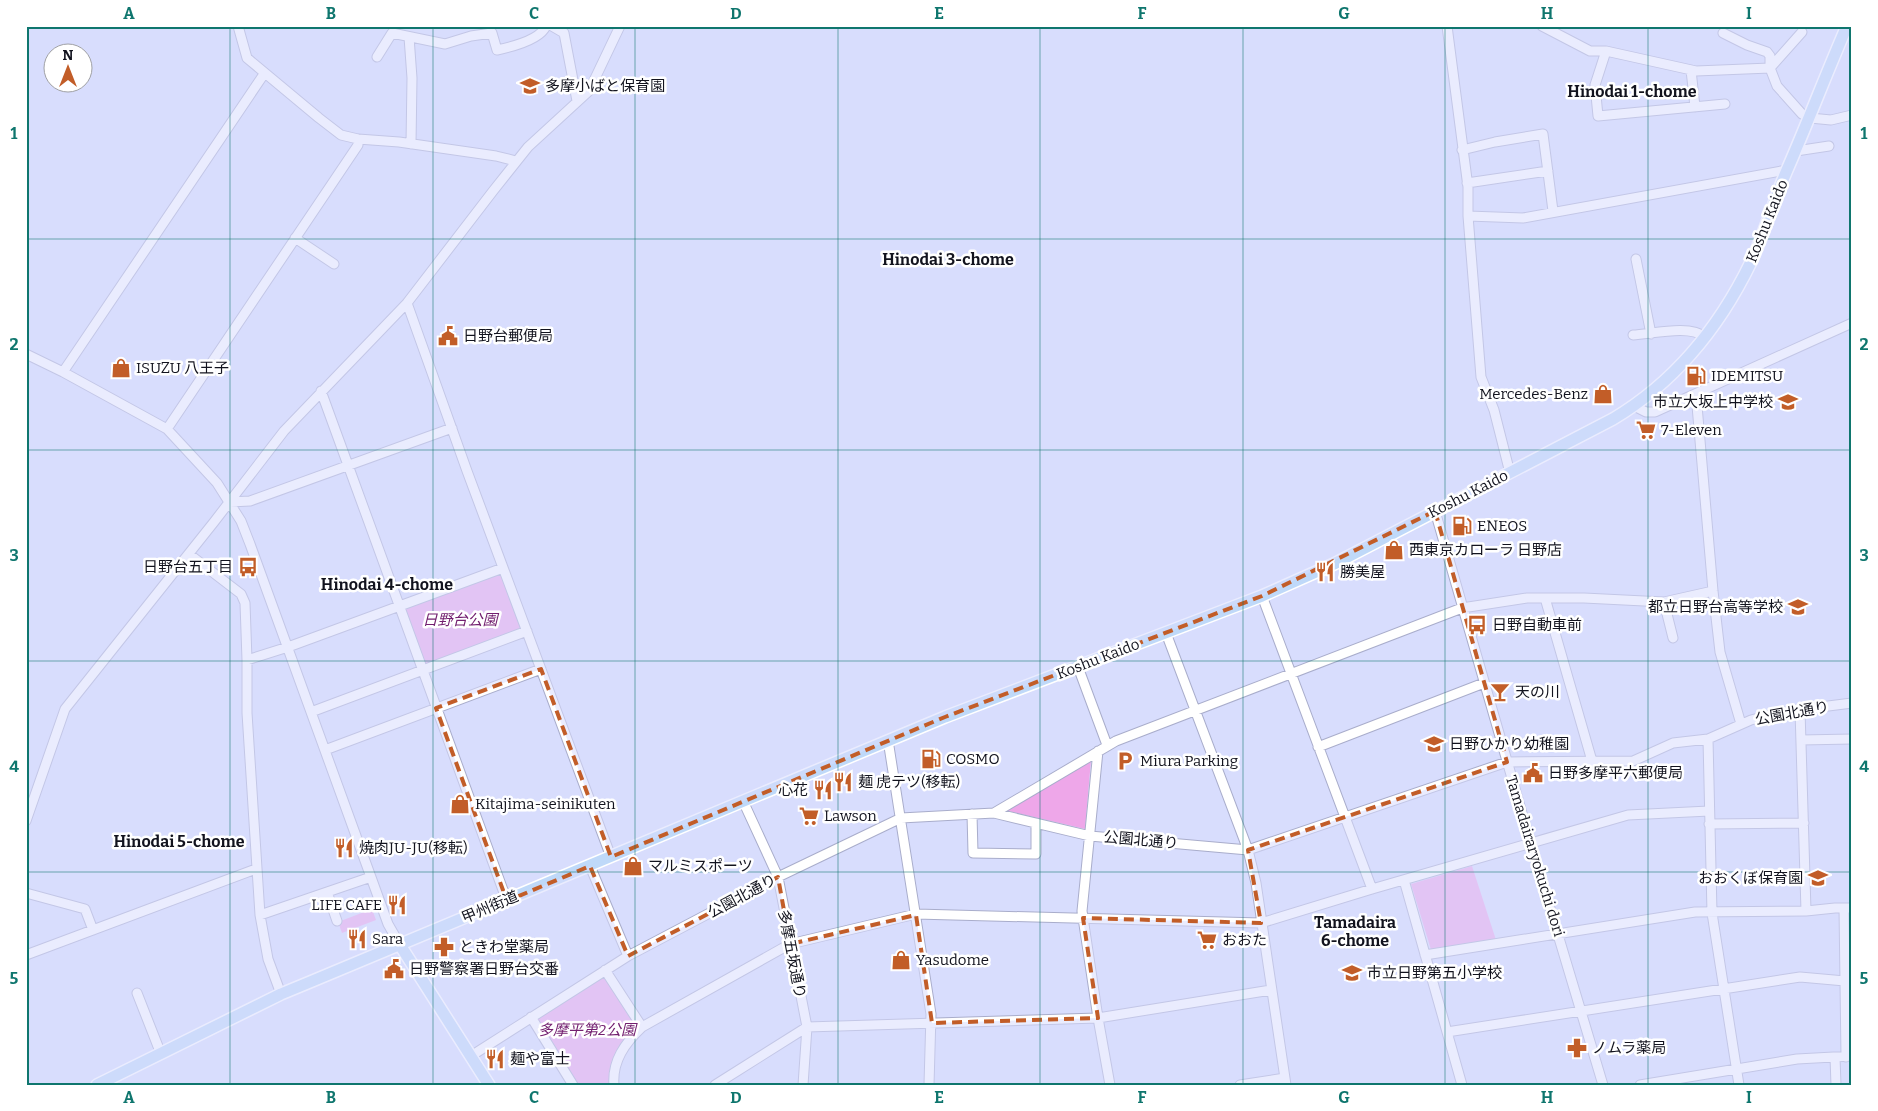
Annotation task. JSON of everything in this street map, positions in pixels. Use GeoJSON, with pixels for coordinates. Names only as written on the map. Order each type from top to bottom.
{"type":"FeatureCollection","features":[{"type":"Feature","properties":{"kind":"main road","name":"Koshu Kaido"},"geometry":{"type":"LineString","coordinates":[[888,740],[945,716],[1262,596],[1334,564],[1600,428],[1646,398],[1674,372],[1705,337],[1731,300],[1750,262],[1847,26]]}},
{"type":"Feature","properties":{"kind":"main road","name":"甲州街道"},"geometry":{"type":"LineString","coordinates":[[97,1085],[281,994],[888,740]]}},
{"type":"Feature","properties":{"kind":"main road"},"geometry":{"type":"LineString","coordinates":[[400,945],[489,1085]]}},
{"type":"Feature","properties":{"kind":"street"},"geometry":{"type":"LineString","coordinates":[[238,26],[247,58],[264,74],[341,135],[358,139],[411,144],[496,156],[516,161]]}},
{"type":"Feature","properties":{"kind":"street"},"geometry":{"type":"LineString","coordinates":[[377,57],[392,33],[445,44],[471,36],[492,33],[498,50],[514,46],[543,32],[546,26]]}},
{"type":"Feature","properties":{"kind":"street"},"geometry":{"type":"LineString","coordinates":[[552,26],[564,33],[577,101]]}},
{"type":"Feature","properties":{"kind":"street"},"geometry":{"type":"LineString","coordinates":[[26,821],[65,710],[284,431],[407,303],[528,147],[589,91],[620,26]]}},
{"type":"Feature","properties":{"kind":"street"},"geometry":{"type":"LineString","coordinates":[[1446,26],[1467,183],[1481,377],[1494,410],[1510,473]]}},
{"type":"Feature","properties":{"kind":"street"},"geometry":{"type":"LineString","coordinates":[[1542,26],[1555,29],[1590,51],[1606,51],[1691,70],[1770,68]]}},
{"type":"Feature","properties":{"kind":"street"},"geometry":{"type":"LineString","coordinates":[[1770,68],[1802,32]]}},
{"type":"Feature","properties":{"kind":"street"},"geometry":{"type":"LineString","coordinates":[[1723,33],[1747,45],[1767,52],[1770,56],[1770,68],[1777,86],[1802,114],[1810,118],[1831,120],[1851,118]]}},
{"type":"Feature","properties":{"kind":"street"},"geometry":{"type":"LineString","coordinates":[[409,37],[412,78],[411,144]]}},
{"type":"Feature","properties":{"kind":"street"},"geometry":{"type":"LineString","coordinates":[[1606,51],[1595,85],[1598,116],[1725,104]]}},
{"type":"Feature","properties":{"kind":"street"},"geometry":{"type":"LineString","coordinates":[[1691,70],[1695,107]]}},
{"type":"Feature","properties":{"kind":"street"},"geometry":{"type":"LineString","coordinates":[[63,372],[264,74]]}},
{"type":"Feature","properties":{"kind":"street"},"geometry":{"type":"LineString","coordinates":[[1462,150],[1543,134],[1553,211]]}},
{"type":"Feature","properties":{"kind":"street"},"geometry":{"type":"LineString","coordinates":[[167,429],[358,145],[358,139]]}},
{"type":"Feature","properties":{"kind":"street"},"geometry":{"type":"LineString","coordinates":[[1796,151],[1829,146]]}},
{"type":"Feature","properties":{"kind":"street"},"geometry":{"type":"LineString","coordinates":[[1468,216],[1523,218],[1553,211],[1787,170]]}},
{"type":"Feature","properties":{"kind":"street"},"geometry":{"type":"LineString","coordinates":[[1467,183],[1548,171]]}},
{"type":"Feature","properties":{"kind":"street"},"geometry":{"type":"LineString","coordinates":[[295,238],[334,264]]}},
{"type":"Feature","properties":{"kind":"street"},"geometry":{"type":"LineString","coordinates":[[1636,259],[1651,334]]}},
{"type":"Feature","properties":{"kind":"street"},"geometry":{"type":"LineString","coordinates":[[407,303],[611,857]]}},
{"type":"Feature","properties":{"kind":"street"},"geometry":{"type":"LineString","coordinates":[[1634,406],[1646,412],[1656,412],[1852,323]]}},
{"type":"Feature","properties":{"kind":"street"},"geometry":{"type":"LineString","coordinates":[[1633,335],[1684,330],[1700,333],[1705,337]]}},
{"type":"Feature","properties":{"kind":"street"},"geometry":{"type":"LineString","coordinates":[[26,354],[167,429],[217,483],[230,502],[241,521],[250,544],[388,924],[400,945]]}},
{"type":"Feature","properties":{"kind":"street"},"geometry":{"type":"LineString","coordinates":[[322,391],[506,900]]}},
{"type":"Feature","properties":{"kind":"street"},"geometry":{"type":"LineString","coordinates":[[1696,394],[1712,592],[1720,652],[1741,724]]}},
{"type":"Feature","properties":{"kind":"street"},"geometry":{"type":"LineString","coordinates":[[230,502],[250,501],[452,428]]}},
{"type":"Feature","properties":{"kind":"street","name":"Tamadairaryokuchi dori"},"geometry":{"type":"LineString","coordinates":[[1435,511],[1530,843],[1559,934],[1602,1085]]}},
{"type":"Feature","properties":{"kind":"street"},"geometry":{"type":"LineString","coordinates":[[189,554],[241,594],[244,603],[248,660],[247,713],[260,915],[268,960],[281,994]]}},
{"type":"Feature","properties":{"kind":"street"},"geometry":{"type":"LineString","coordinates":[[248,660],[503,568]]}},
{"type":"Feature","properties":{"kind":"street"},"geometry":{"type":"LineString","coordinates":[[994,813],[1107,746],[1195,710],[1291,675],[1462,608],[1527,598],[1584,598],[1664,602],[1712,592]]}},
{"type":"Feature","properties":{"kind":"street"},"geometry":{"type":"LineString","coordinates":[[1262,596],[1372,889]]}},
{"type":"Feature","properties":{"kind":"street"},"geometry":{"type":"LineString","coordinates":[[1544,598],[1592,761]]}},
{"type":"Feature","properties":{"kind":"street"},"geometry":{"type":"LineString","coordinates":[[1664,602],[1673,638]]}},
{"type":"Feature","properties":{"kind":"street"},"geometry":{"type":"LineString","coordinates":[[311,712],[527,631]]}},
{"type":"Feature","properties":{"kind":"street"},"geometry":{"type":"LineString","coordinates":[[1166,633],[1248,850],[1256,883],[1286,1081],[1240,1085]]}},
{"type":"Feature","properties":{"kind":"street"},"geometry":{"type":"LineString","coordinates":[[1078,666],[1107,746]]}},
{"type":"Feature","properties":{"kind":"street"},"geometry":{"type":"LineString","coordinates":[[325,750],[541,669]]}},
{"type":"Feature","properties":{"kind":"street"},"geometry":{"type":"LineString","coordinates":[[1318,747],[1484,683]]}},
{"type":"Feature","properties":{"kind":"street","name":"公園北通り"},"geometry":{"type":"LineString","coordinates":[[471,1056],[628,956],[778,877],[901,818],[994,813],[1090,836],[1248,850],[1507,762],[1633,761],[1673,743],[1708,739],[1741,724],[1781,712],[1852,703]]}},
{"type":"Feature","properties":{"kind":"street"},"geometry":{"type":"LineString","coordinates":[[1800,710],[1806,911]]}},
{"type":"Feature","properties":{"kind":"street"},"geometry":{"type":"LineString","coordinates":[[1708,739],[1712,913],[1739,1085]]}},
{"type":"Feature","properties":{"kind":"street"},"geometry":{"type":"LineString","coordinates":[[1801,740],[1852,739]]}},
{"type":"Feature","properties":{"kind":"street"},"geometry":{"type":"LineString","coordinates":[[888,740],[932,1023],[929,1085]]}},
{"type":"Feature","properties":{"kind":"street"},"geometry":{"type":"LineString","coordinates":[[1098,751],[1083,918],[1110,1085]]}},
{"type":"Feature","properties":{"kind":"street","name":"多摩五坂通り"},"geometry":{"type":"LineString","coordinates":[[743,801],[778,877],[807,1027],[803,1085]]}},
{"type":"Feature","properties":{"kind":"street"},"geometry":{"type":"LineString","coordinates":[[614,1085],[613,1078],[618,1058],[629,1040],[642,1028],[790,944],[916,914],[1261,923],[1628,814],[1709,811]]}},
{"type":"Feature","properties":{"kind":"street"},"geometry":{"type":"LineString","coordinates":[[972,814],[973,853],[1036,854],[1036,823]]}},
{"type":"Feature","properties":{"kind":"street"},"geometry":{"type":"LineString","coordinates":[[1710,824],[1804,823]]}},
{"type":"Feature","properties":{"kind":"street"},"geometry":{"type":"LineString","coordinates":[[590,866],[628,956]]}},
{"type":"Feature","properties":{"kind":"street"},"geometry":{"type":"LineString","coordinates":[[26,955],[256,869]]}},
{"type":"Feature","properties":{"kind":"street"},"geometry":{"type":"LineString","coordinates":[[260,915],[371,877]]}},
{"type":"Feature","properties":{"kind":"street"},"geometry":{"type":"LineString","coordinates":[[1404,880],[1462,1085]]}},
{"type":"Feature","properties":{"kind":"street"},"geometry":{"type":"LineString","coordinates":[[327,892],[337,921]]}},
{"type":"Feature","properties":{"kind":"street"},"geometry":{"type":"LineString","coordinates":[[26,893],[85,909],[93,930]]}},
{"type":"Feature","properties":{"kind":"street"},"geometry":{"type":"LineString","coordinates":[[1425,955],[1695,912],[1806,911],[1848,908],[1845,980],[1849,1056],[1797,1060],[1640,1085]]}},
{"type":"Feature","properties":{"kind":"street"},"geometry":{"type":"LineString","coordinates":[[605,970],[642,1028]]}},
{"type":"Feature","properties":{"kind":"street"},"geometry":{"type":"LineString","coordinates":[[1447,1032],[1800,977],[1845,980]]}},
{"type":"Feature","properties":{"kind":"street"},"geometry":{"type":"LineString","coordinates":[[715,1085],[807,1027],[1098,1018],[1271,990]]}},
{"type":"Feature","properties":{"kind":"street"},"geometry":{"type":"LineString","coordinates":[[137,993],[161,1054]]}},
{"type":"Feature","properties":{"kind":"street"},"geometry":{"type":"LineString","coordinates":[[531,1017],[573,1085]]}},
{"type":"Feature","properties":{"kind":"street"},"geometry":{"type":"LineString","coordinates":[[1834,1057],[1836,1085]]}},
{"type":"Feature","properties":{"kind":"highlighted area"},"geometry":{"type":"Polygon","coordinates":[[[1435,511],[1507,762],[1248,850],[1261,923],[1083,918],[1098,1018],[932,1023],[916,915],[790,944],[778,877],[628,956],[590,866],[507,901],[436,708],[541,669],[611,857],[945,717],[1262,596],[1435,511]]]}},
{"type":"Feature","properties":{"kind":"green space","name":"日野台公園"},"geometry":{"type":"Polygon","coordinates":[[[499,569],[522,633],[423,670],[399,606],[499,569]]]}},
{"type":"Feature","properties":{"kind":"green space"},"geometry":{"type":"Polygon","coordinates":[[[1091,760],[1085,829],[1004,810],[1091,760]]]}},
{"type":"Feature","properties":{"kind":"green space"},"geometry":{"type":"Polygon","coordinates":[[[1472,866],[1496,940],[1432,953],[1411,884],[1472,866]]]}},
{"type":"Feature","properties":{"kind":"green space"},"geometry":{"type":"Polygon","coordinates":[[[372,909],[376,920],[342,933],[338,922],[372,909]]]}},
{"type":"Feature","properties":{"kind":"green space","name":"多摩平第2公園"},"geometry":{"type":"Polygon","coordinates":[[[605,970],[642,1027],[629,1040],[614,1085],[573,1085],[531,1017],[605,970]]]}},
{"type":"Feature","properties":{"kind":"place","name":"多摩小ばと保育園"},"geometry":{"type":"Point","coordinates":[530,86]}},
{"type":"Feature","properties":{"kind":"place","name":"日野台郵便局"},"geometry":{"type":"Point","coordinates":[448,336]}},
{"type":"Feature","properties":{"kind":"place","name":"ISUZU 八王子"},"geometry":{"type":"Point","coordinates":[121,368]}},
{"type":"Feature","properties":{"kind":"place","name":"IDEMITSU"},"geometry":{"type":"Point","coordinates":[1696,376]}},
{"type":"Feature","properties":{"kind":"place","name":"Mercedes-Benz"},"geometry":{"type":"Point","coordinates":[1603,394]}},
{"type":"Feature","properties":{"kind":"place","name":"市立大坂上中学校"},"geometry":{"type":"Point","coordinates":[1788,402]}},
{"type":"Feature","properties":{"kind":"place","name":"7-Eleven"},"geometry":{"type":"Point","coordinates":[1646,430]}},
{"type":"Feature","properties":{"kind":"place","name":"ENEOS"},"geometry":{"type":"Point","coordinates":[1462,526]}},
{"type":"Feature","properties":{"kind":"place","name":"西東京カローラ 日野店"},"geometry":{"type":"Point","coordinates":[1394,550]}},
{"type":"Feature","properties":{"kind":"place","name":"日野台五丁目"},"geometry":{"type":"Point","coordinates":[248,567]}},
{"type":"Feature","properties":{"kind":"place","name":"勝美屋"},"geometry":{"type":"Point","coordinates":[1325,572]}},
{"type":"Feature","properties":{"kind":"place","name":"都立日野台高等学校"},"geometry":{"type":"Point","coordinates":[1798,607]}},
{"type":"Feature","properties":{"kind":"place","name":"日野自動車前"},"geometry":{"type":"Point","coordinates":[1477,625]}},
{"type":"Feature","properties":{"kind":"place","name":"天の川"},"geometry":{"type":"Point","coordinates":[1500,692]}},
{"type":"Feature","properties":{"kind":"place","name":"日野ひかり幼稚園"},"geometry":{"type":"Point","coordinates":[1434,744]}},
{"type":"Feature","properties":{"kind":"place","name":"COSMO"},"geometry":{"type":"Point","coordinates":[931,759]}},
{"type":"Feature","properties":{"kind":"place","name":"Miura Parking"},"geometry":{"type":"Point","coordinates":[1125,761]}},
{"type":"Feature","properties":{"kind":"place","name":"日野多摩平六郵便局"},"geometry":{"type":"Point","coordinates":[1533,773]}},
{"type":"Feature","properties":{"kind":"place","name":"麺 虎テツ(移転)"},"geometry":{"type":"Point","coordinates":[843,782]}},
{"type":"Feature","properties":{"kind":"place","name":"心花"},"geometry":{"type":"Point","coordinates":[823,790]}},
{"type":"Feature","properties":{"kind":"place","name":"Kitajima-seinikuten"},"geometry":{"type":"Point","coordinates":[460,804]}},
{"type":"Feature","properties":{"kind":"place","name":"Lawson"},"geometry":{"type":"Point","coordinates":[809,816]}},
{"type":"Feature","properties":{"kind":"place","name":"焼肉JU-JU(移転)"},"geometry":{"type":"Point","coordinates":[344,848]}},
{"type":"Feature","properties":{"kind":"place","name":"マルミスポーツ"},"geometry":{"type":"Point","coordinates":[633,866]}},
{"type":"Feature","properties":{"kind":"place","name":"おおくぼ保育園"},"geometry":{"type":"Point","coordinates":[1818,878]}},
{"type":"Feature","properties":{"kind":"place","name":"LIFE CAFE"},"geometry":{"type":"Point","coordinates":[397,905]}},
{"type":"Feature","properties":{"kind":"place","name":"Sara"},"geometry":{"type":"Point","coordinates":[357,939]}},
{"type":"Feature","properties":{"kind":"place","name":"おおた"},"geometry":{"type":"Point","coordinates":[1207,940]}},
{"type":"Feature","properties":{"kind":"place","name":"ときわ堂薬局"},"geometry":{"type":"Point","coordinates":[444,947]}},
{"type":"Feature","properties":{"kind":"place","name":"Yasudome"},"geometry":{"type":"Point","coordinates":[901,960]}},
{"type":"Feature","properties":{"kind":"place","name":"日野警察署日野台交番"},"geometry":{"type":"Point","coordinates":[394,969]}},
{"type":"Feature","properties":{"kind":"place","name":"市立日野第五小学校"},"geometry":{"type":"Point","coordinates":[1352,973]}},
{"type":"Feature","properties":{"kind":"place","name":"ノムラ薬局"},"geometry":{"type":"Point","coordinates":[1577,1048]}},
{"type":"Feature","properties":{"kind":"place","name":"麺や富士"},"geometry":{"type":"Point","coordinates":[495,1059]}},
{"type":"Feature","properties":{"kind":"district","name":"Hinodai 1-chome"},"geometry":{"type":"Point","coordinates":[1632,91]}},
{"type":"Feature","properties":{"kind":"district","name":"Hinodai 3-chome"},"geometry":{"type":"Point","coordinates":[948,259]}},
{"type":"Feature","properties":{"kind":"district","name":"Hinodai 4-chome"},"geometry":{"type":"Point","coordinates":[387,584]}},
{"type":"Feature","properties":{"kind":"district","name":"Hinodai 5-chome"},"geometry":{"type":"Point","coordinates":[179,841]}},
{"type":"Feature","properties":{"kind":"district","name":"Tamadaira 6-chome"},"geometry":{"type":"Point","coordinates":[1355,931]}}]}
